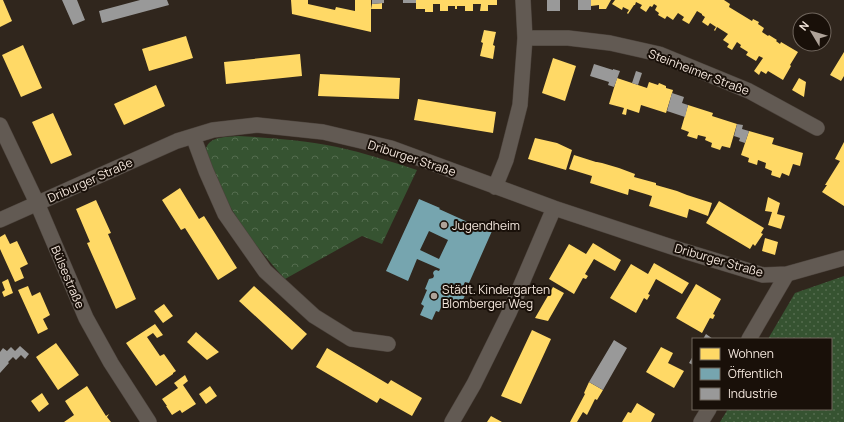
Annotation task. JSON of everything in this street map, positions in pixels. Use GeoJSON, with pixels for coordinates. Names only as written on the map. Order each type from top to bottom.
{"type":"FeatureCollection","features":[{"type":"Feature","properties":{"kind":"street"},"geometry":{"type":"LineString","coordinates":[[495,187],[506,160],[520,105],[525,38],[523,0]]}},
{"type":"Feature","properties":{"kind":"street","name":"Steinheimer Straße"},"geometry":{"type":"LineString","coordinates":[[525,38],[568,38],[610,43],[659,54],[749,91],[817,128]]}},
{"type":"Feature","properties":{"kind":"street","name":"Bülsestraße"},"geometry":{"type":"LineString","coordinates":[[0,125],[37,203],[86,318],[111,363],[149,422]]}},
{"type":"Feature","properties":{"kind":"street","name":"Driburger Straße"},"geometry":{"type":"LineString","coordinates":[[0,220],[177,141],[213,130],[257,126],[323,132],[391,148],[554,208],[684,251],[763,275],[787,274],[844,258]]}},
{"type":"Feature","properties":{"kind":"street"},"geometry":{"type":"LineString","coordinates":[[193,136],[206,171],[225,214],[265,271],[314,316],[351,339],[388,344]]}},
{"type":"Feature","properties":{"kind":"street"},"geometry":{"type":"LineString","coordinates":[[452,422],[474,384],[509,313],[554,208]]}},
{"type":"Feature","properties":{"kind":"street"},"geometry":{"type":"LineString","coordinates":[[750,338],[787,274]]}},
{"type":"Feature","properties":{"kind":"street"},"geometry":{"type":"LineString","coordinates":[[701,422],[708,410]]}},
{"type":"Feature","properties":{"kind":"green space"},"geometry":{"type":"Polygon","coordinates":[[[238,136],[288,140],[347,149],[417,170],[382,244],[362,236],[285,279],[262,253],[232,210],[216,179],[207,154],[207,146],[213,140],[238,136]]]}},
{"type":"Feature","properties":{"kind":"green space"},"geometry":{"type":"Polygon","coordinates":[[[844,276],[844,422],[720,422],[727,410],[832,410],[832,338],[769,338],[795,293],[844,276]]]}},
{"type":"Feature","properties":{"kind":"building: Wohnen"},"geometry":{"type":"Polygon","coordinates":[[[0,0],[3,0],[12,21],[0,27],[0,0]]]}},
{"type":"Feature","properties":{"kind":"building: Wohnen"},"geometry":{"type":"Polygon","coordinates":[[[291,0],[308,0],[308,4],[335,10],[336,7],[355,11],[355,0],[371,0],[371,32],[292,14],[291,0]]]}},
{"type":"Feature","properties":{"kind":"building: Wohnen"},"geometry":{"type":"Polygon","coordinates":[[[416,0],[497,0],[497,5],[488,5],[488,11],[480,11],[481,4],[473,4],[473,11],[465,11],[465,6],[457,6],[457,9],[455,9],[455,6],[448,6],[448,11],[440,11],[440,4],[433,4],[433,12],[425,12],[425,9],[416,9],[416,0]]]}},
{"type":"Feature","properties":{"kind":"building: Wohnen"},"geometry":{"type":"Polygon","coordinates":[[[591,0],[611,0],[606,9],[599,9],[599,5],[591,6],[591,0]]]}},
{"type":"Feature","properties":{"kind":"building: Wohnen"},"geometry":{"type":"Polygon","coordinates":[[[615,0],[724,0],[730,4],[729,7],[752,21],[753,19],[759,22],[758,24],[764,28],[762,32],[777,40],[776,41],[780,44],[781,42],[792,48],[792,52],[798,52],[783,80],[768,71],[766,74],[761,71],[759,75],[754,71],[763,58],[759,56],[756,61],[746,55],[748,52],[740,47],[741,45],[737,42],[732,50],[727,47],[729,44],[723,40],[728,34],[717,27],[715,31],[714,30],[716,27],[710,23],[708,26],[702,22],[705,17],[697,11],[689,24],[682,20],[684,17],[678,13],[673,20],[667,16],[665,19],[658,15],[659,13],[655,10],[657,6],[654,4],[652,7],[650,6],[646,12],[640,8],[642,5],[636,2],[628,14],[627,13],[629,10],[623,7],[622,10],[612,4],[615,0]]]}},
{"type":"Feature","properties":{"kind":"building: Wohnen"},"geometry":{"type":"Polygon","coordinates":[[[382,3],[382,9],[371,9],[372,4],[382,3]]]}},
{"type":"Feature","properties":{"kind":"building: Wohnen"},"geometry":{"type":"Polygon","coordinates":[[[484,30],[496,32],[493,45],[495,46],[493,59],[480,56],[484,30]]]}},
{"type":"Feature","properties":{"kind":"building: Wohnen"},"geometry":{"type":"Polygon","coordinates":[[[186,36],[193,58],[149,71],[142,49],[186,36]]]}},
{"type":"Feature","properties":{"kind":"building: Wohnen"},"geometry":{"type":"Polygon","coordinates":[[[23,45],[42,88],[21,97],[2,55],[23,45]]]}},
{"type":"Feature","properties":{"kind":"building: Wohnen"},"geometry":{"type":"Polygon","coordinates":[[[844,52],[844,76],[841,81],[830,75],[844,52]]]}},
{"type":"Feature","properties":{"kind":"building: Wohnen"},"geometry":{"type":"Polygon","coordinates":[[[300,54],[302,76],[226,84],[224,62],[300,54]]]}},
{"type":"Feature","properties":{"kind":"building: Wohnen"},"geometry":{"type":"Polygon","coordinates":[[[553,58],[576,66],[565,101],[542,93],[553,58]]]}},
{"type":"Feature","properties":{"kind":"building: Wohnen"},"geometry":{"type":"Polygon","coordinates":[[[320,74],[400,78],[399,99],[318,96],[320,74]]]}},
{"type":"Feature","properties":{"kind":"building: Wohnen"},"geometry":{"type":"Polygon","coordinates":[[[617,78],[647,88],[649,82],[658,85],[659,83],[666,86],[666,88],[673,90],[666,113],[641,105],[639,113],[627,109],[626,115],[622,114],[624,108],[609,104],[617,78]]]}},
{"type":"Feature","properties":{"kind":"building: Wohnen"},"geometry":{"type":"Polygon","coordinates":[[[799,78],[806,82],[804,97],[792,90],[799,78]]]}},
{"type":"Feature","properties":{"kind":"building: Wohnen"},"geometry":{"type":"Polygon","coordinates":[[[156,85],[165,106],[124,125],[114,104],[156,85]]]}},
{"type":"Feature","properties":{"kind":"building: Wohnen"},"geometry":{"type":"Polygon","coordinates":[[[418,99],[496,112],[493,133],[414,120],[418,99]]]}},
{"type":"Feature","properties":{"kind":"building: Wohnen"},"geometry":{"type":"Polygon","coordinates":[[[688,105],[713,113],[712,116],[737,124],[730,148],[722,146],[720,150],[711,147],[712,143],[705,140],[706,137],[698,135],[697,139],[687,136],[689,132],[681,129],[688,105]]]}},
{"type":"Feature","properties":{"kind":"building: Wohnen"},"geometry":{"type":"Polygon","coordinates":[[[53,113],[72,155],[51,164],[32,122],[53,113]]]}},
{"type":"Feature","properties":{"kind":"building: Wohnen"},"geometry":{"type":"Polygon","coordinates":[[[749,131],[774,138],[772,144],[803,153],[800,166],[793,164],[789,176],[782,173],[780,178],[771,175],[772,171],[765,168],[766,163],[758,160],[757,165],[748,162],[749,158],[741,155],[749,131]]]}},
{"type":"Feature","properties":{"kind":"building: Wohnen"},"geometry":{"type":"Polygon","coordinates":[[[535,138],[557,143],[572,150],[566,170],[528,159],[535,138]]]}},
{"type":"Feature","properties":{"kind":"building: Wohnen"},"geometry":{"type":"Polygon","coordinates":[[[844,142],[844,206],[822,192],[840,161],[835,159],[844,142]]]}},
{"type":"Feature","properties":{"kind":"building: Wohnen"},"geometry":{"type":"Polygon","coordinates":[[[574,155],[619,168],[635,174],[634,177],[656,183],[656,185],[712,203],[708,216],[689,209],[687,218],[649,206],[652,196],[629,189],[628,195],[590,183],[592,176],[569,169],[574,155]]]}},
{"type":"Feature","properties":{"kind":"building: Wohnen"},"geometry":{"type":"Polygon","coordinates":[[[180,188],[199,219],[204,216],[237,268],[218,280],[185,228],[181,230],[162,200],[180,188]]]}},
{"type":"Feature","properties":{"kind":"building: Wohnen"},"geometry":{"type":"Polygon","coordinates":[[[768,197],[780,203],[777,214],[785,216],[781,229],[768,225],[772,212],[765,211],[768,197]]]}},
{"type":"Feature","properties":{"kind":"building: Wohnen"},"geometry":{"type":"Polygon","coordinates":[[[96,200],[111,233],[108,234],[136,299],[116,309],[87,243],[90,242],[76,209],[96,200]]]}},
{"type":"Feature","properties":{"kind":"building: Wohnen"},"geometry":{"type":"Polygon","coordinates":[[[719,201],[764,228],[761,233],[763,234],[755,246],[753,244],[750,249],[706,223],[719,201]]]}},
{"type":"Feature","properties":{"kind":"building: Wohnen"},"geometry":{"type":"Polygon","coordinates":[[[5,234],[10,244],[17,241],[28,264],[20,268],[24,278],[15,282],[0,249],[0,237],[5,234]]]}},
{"type":"Feature","properties":{"kind":"building: Wohnen"},"geometry":{"type":"Polygon","coordinates":[[[765,238],[778,242],[775,255],[762,251],[765,238]]]}},
{"type":"Feature","properties":{"kind":"building: Wohnen"},"geometry":{"type":"Polygon","coordinates":[[[593,243],[621,260],[615,271],[594,259],[585,274],[588,276],[586,279],[583,278],[574,294],[549,279],[569,244],[586,254],[593,243]]]}},
{"type":"Feature","properties":{"kind":"building: Wohnen"},"geometry":{"type":"Polygon","coordinates":[[[654,263],[689,283],[682,294],[656,279],[648,294],[650,295],[647,300],[644,298],[636,313],[610,298],[631,264],[648,274],[654,263]]]}},
{"type":"Feature","properties":{"kind":"building: Wohnen"},"geometry":{"type":"Polygon","coordinates":[[[8,279],[13,293],[4,297],[2,292],[5,290],[2,282],[8,279]]]}},
{"type":"Feature","properties":{"kind":"building: Wohnen"},"geometry":{"type":"Polygon","coordinates":[[[696,284],[721,299],[713,314],[715,315],[713,319],[710,318],[702,333],[676,318],[696,284]]]}},
{"type":"Feature","properties":{"kind":"building: Wohnen"},"geometry":{"type":"Polygon","coordinates":[[[28,286],[32,296],[40,292],[50,315],[43,319],[48,329],[38,334],[18,290],[28,286]]]}},
{"type":"Feature","properties":{"kind":"building: Wohnen"},"geometry":{"type":"Polygon","coordinates":[[[254,286],[307,334],[292,350],[239,301],[254,286]]]}},
{"type":"Feature","properties":{"kind":"building: Wohnen"},"geometry":{"type":"Polygon","coordinates":[[[553,287],[564,293],[548,321],[535,318],[553,287]]]}},
{"type":"Feature","properties":{"kind":"building: Wohnen"},"geometry":{"type":"Polygon","coordinates":[[[164,304],[173,316],[163,323],[154,311],[164,304]]]}},
{"type":"Feature","properties":{"kind":"building: Wohnen"},"geometry":{"type":"Polygon","coordinates":[[[155,324],[163,335],[157,338],[153,333],[147,337],[160,356],[164,354],[176,371],[156,386],[126,343],[155,324]]]}},
{"type":"Feature","properties":{"kind":"building: Wohnen"},"geometry":{"type":"Polygon","coordinates":[[[532,330],[551,339],[521,404],[501,396],[532,330]]]}},
{"type":"Feature","properties":{"kind":"building: Wohnen"},"geometry":{"type":"Polygon","coordinates":[[[196,332],[219,352],[207,360],[187,342],[196,332]]]}},
{"type":"Feature","properties":{"kind":"building: Wohnen"},"geometry":{"type":"Polygon","coordinates":[[[56,343],[79,375],[58,390],[36,357],[56,343]]]}},
{"type":"Feature","properties":{"kind":"building: Wohnen"},"geometry":{"type":"Polygon","coordinates":[[[661,347],[673,353],[668,363],[684,371],[674,388],[646,372],[661,347]]]}},
{"type":"Feature","properties":{"kind":"building: Wohnen"},"geometry":{"type":"Polygon","coordinates":[[[327,348],[388,384],[391,380],[422,398],[412,416],[380,398],[377,403],[316,367],[327,348]]]}},
{"type":"Feature","properties":{"kind":"building: Wohnen"},"geometry":{"type":"Polygon","coordinates":[[[185,375],[188,381],[183,385],[196,404],[182,413],[180,410],[172,415],[162,399],[178,388],[174,383],[185,375]]]}},
{"type":"Feature","properties":{"kind":"building: Wohnen"},"geometry":{"type":"Polygon","coordinates":[[[589,382],[603,390],[597,400],[595,399],[587,415],[583,412],[577,422],[570,422],[585,394],[584,393],[589,382]]]}},
{"type":"Feature","properties":{"kind":"building: Wohnen"},"geometry":{"type":"Polygon","coordinates":[[[87,386],[106,416],[109,414],[107,417],[111,422],[64,422],[74,415],[65,401],[87,386]]]}},
{"type":"Feature","properties":{"kind":"building: Wohnen"},"geometry":{"type":"Polygon","coordinates":[[[210,386],[217,396],[206,404],[199,394],[210,386]]]}},
{"type":"Feature","properties":{"kind":"building: Wohnen"},"geometry":{"type":"Polygon","coordinates":[[[42,393],[49,404],[39,412],[31,401],[42,393]]]}},
{"type":"Feature","properties":{"kind":"building: Wohnen"},"geometry":{"type":"Polygon","coordinates":[[[637,403],[655,414],[651,422],[622,422],[628,412],[631,413],[637,403]]]}},
{"type":"Feature","properties":{"kind":"building: Wohnen"},"geometry":{"type":"Polygon","coordinates":[[[491,416],[502,422],[487,422],[491,416]]]}},
{"type":"Feature","properties":{"kind":"building: Öffentlich"},"geometry":{"type":"Polygon","coordinates":[[[419,199],[470,223],[470,221],[492,231],[469,283],[465,282],[462,288],[467,291],[461,304],[445,298],[439,312],[436,311],[432,320],[420,315],[424,306],[421,304],[427,290],[425,289],[429,279],[433,278],[434,271],[439,271],[440,269],[417,259],[408,281],[386,271],[419,199]],[[429,231],[420,250],[439,259],[448,240],[429,231]]]}},
{"type":"Feature","properties":{"kind":"building: Industrie"},"geometry":{"type":"Polygon","coordinates":[[[62,0],[77,0],[85,20],[73,25],[62,0]]]}},
{"type":"Feature","properties":{"kind":"building: Industrie"},"geometry":{"type":"Polygon","coordinates":[[[140,0],[167,0],[169,5],[102,23],[99,11],[140,0]]]}},
{"type":"Feature","properties":{"kind":"building: Industrie"},"geometry":{"type":"Polygon","coordinates":[[[372,0],[384,0],[384,3],[372,4],[372,0]]]}},
{"type":"Feature","properties":{"kind":"building: Industrie"},"geometry":{"type":"Polygon","coordinates":[[[403,0],[416,0],[416,3],[403,3],[403,0]]]}},
{"type":"Feature","properties":{"kind":"building: Industrie"},"geometry":{"type":"Polygon","coordinates":[[[547,0],[560,0],[560,11],[547,11],[547,0]]]}},
{"type":"Feature","properties":{"kind":"building: Industrie"},"geometry":{"type":"Polygon","coordinates":[[[578,0],[591,0],[591,10],[578,10],[578,0]]]}},
{"type":"Feature","properties":{"kind":"building: Industrie"},"geometry":{"type":"Polygon","coordinates":[[[594,64],[620,71],[614,87],[608,85],[609,82],[590,76],[594,64]]]}},
{"type":"Feature","properties":{"kind":"building: Industrie"},"geometry":{"type":"Polygon","coordinates":[[[636,71],[642,73],[638,85],[632,83],[636,71]]]}},
{"type":"Feature","properties":{"kind":"building: Industrie"},"geometry":{"type":"Polygon","coordinates":[[[672,93],[684,97],[682,103],[688,105],[685,117],[667,111],[672,93]]]}},
{"type":"Feature","properties":{"kind":"building: Industrie"},"geometry":{"type":"Polygon","coordinates":[[[737,124],[743,125],[742,129],[749,131],[745,143],[739,141],[740,138],[734,136],[737,124]]]}},
{"type":"Feature","properties":{"kind":"building: Industrie"},"geometry":{"type":"Polygon","coordinates":[[[706,334],[712,338],[704,338],[706,334]]]}},
{"type":"Feature","properties":{"kind":"building: Industrie"},"geometry":{"type":"Polygon","coordinates":[[[614,340],[627,348],[603,390],[589,382],[614,340]]]}},
{"type":"Feature","properties":{"kind":"building: Industrie"},"geometry":{"type":"Polygon","coordinates":[[[20,346],[29,354],[25,359],[21,355],[16,360],[13,357],[0,373],[0,352],[3,348],[7,351],[11,347],[15,351],[20,346]]]}},
{"type":"Feature","properties":{"kind":"building: Industrie"},"geometry":{"type":"Polygon","coordinates":[[[692,358],[692,364],[689,363],[692,358]]]}},
{"type":"Feature","properties":{"kind":"place","name":"Jugendheim"},"geometry":{"type":"Point","coordinates":[444,225]}},
{"type":"Feature","properties":{"kind":"place","name":"Städt. Kindergarten Blomberger Weg"},"geometry":{"type":"Point","coordinates":[434,296]}}]}
